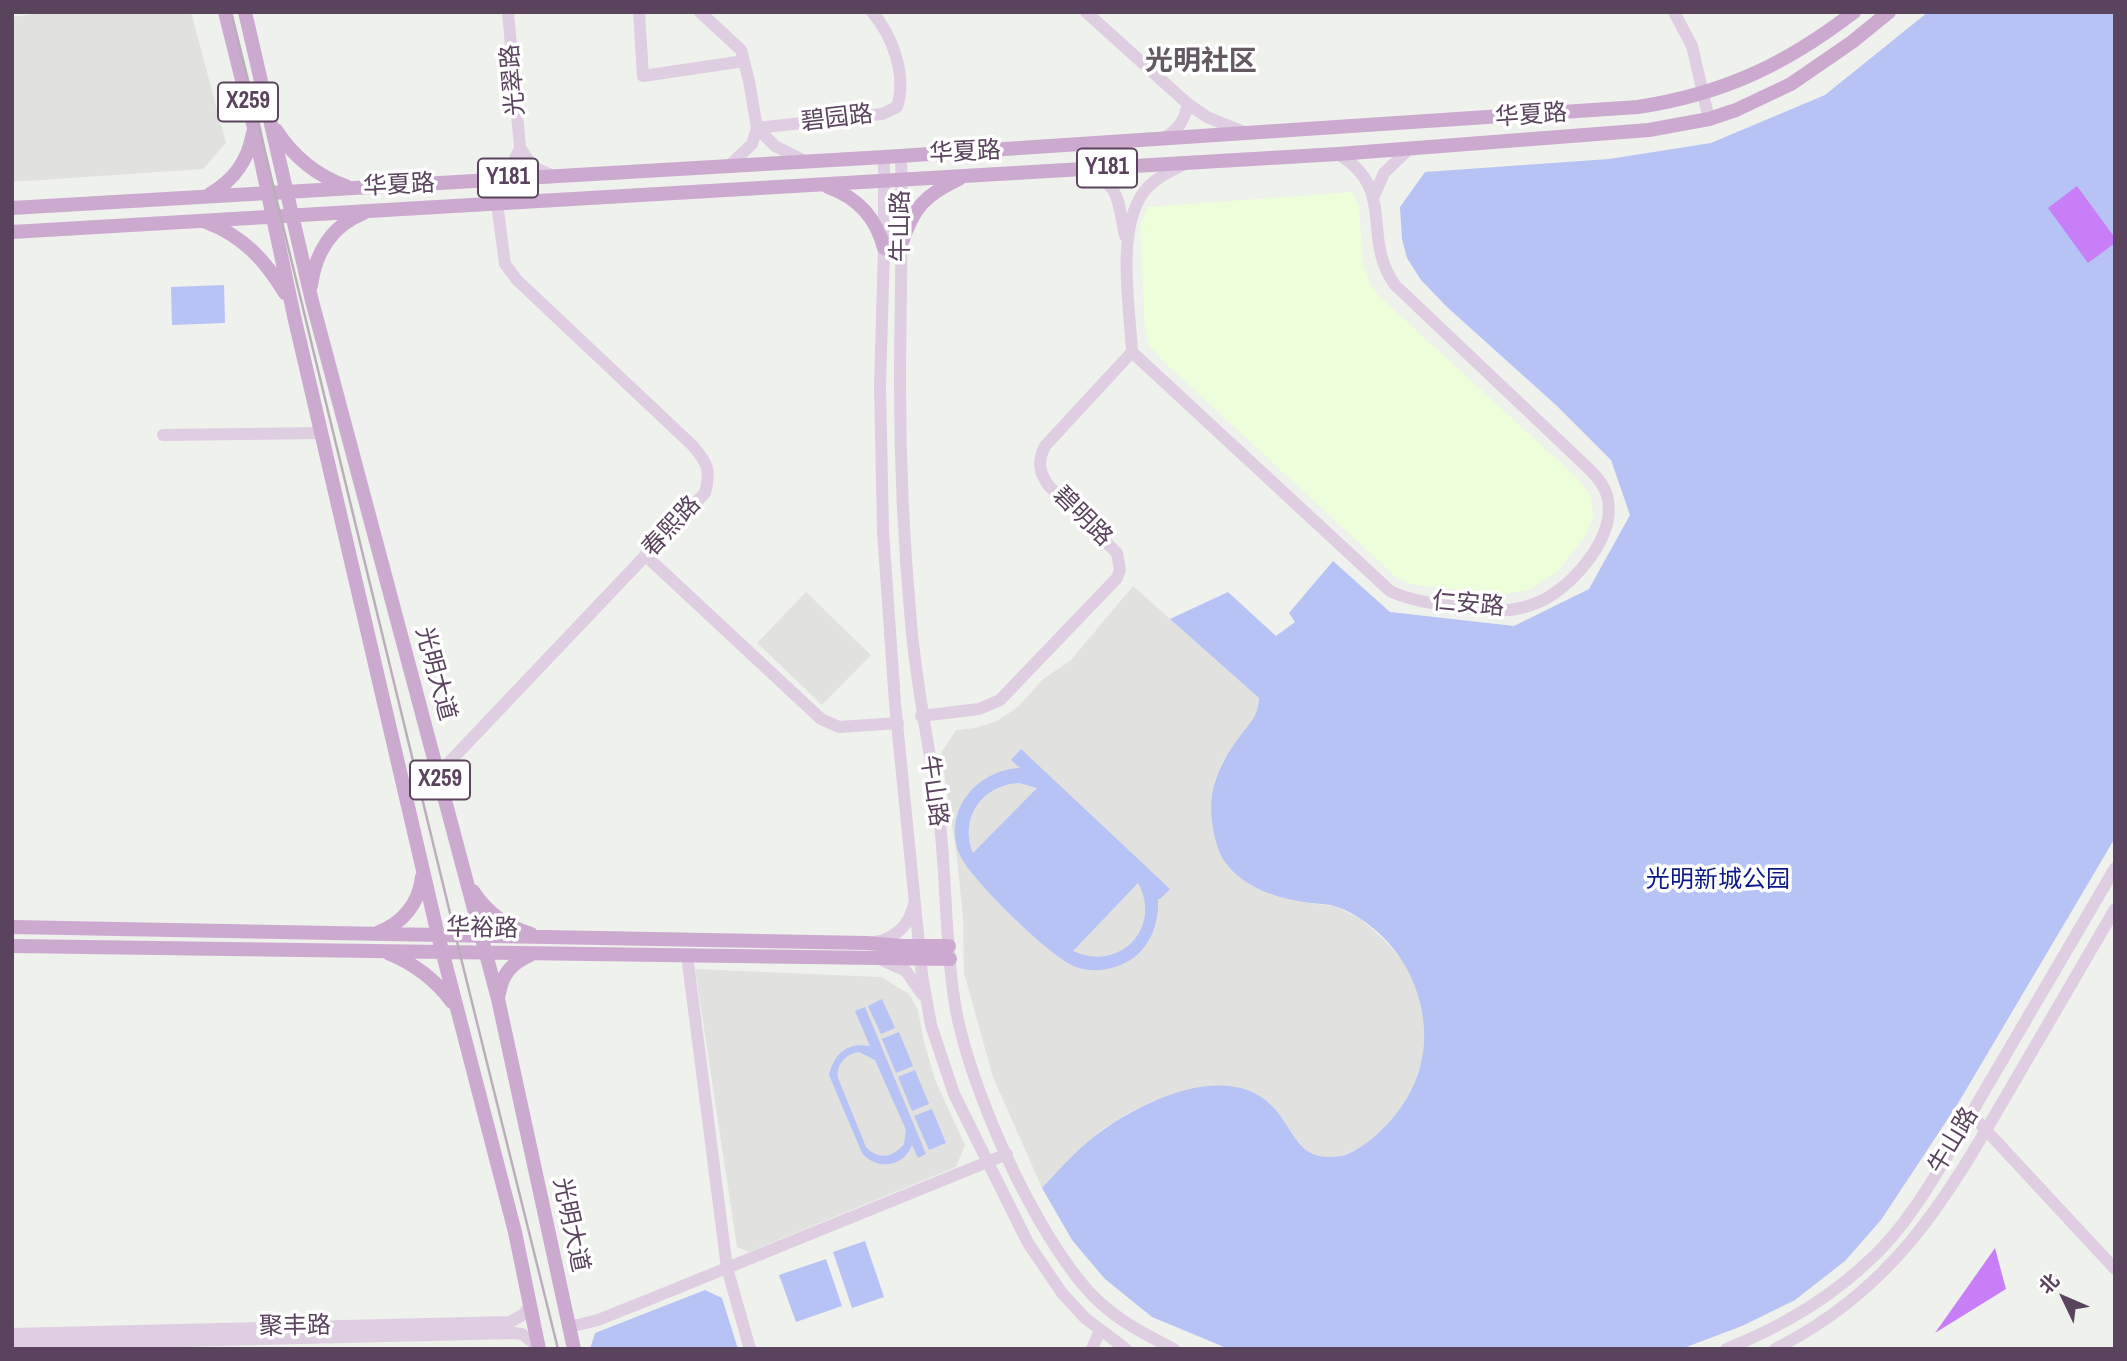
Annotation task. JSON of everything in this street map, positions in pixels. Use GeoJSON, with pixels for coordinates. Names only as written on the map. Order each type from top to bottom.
{"type":"FeatureCollection","features":[{"type":"Feature","properties":{"kind":"main road","name":"X259"},"geometry":{"type":"LineString","coordinates":[[226,12],[438,935],[515,1233],[539,1348]]}},
{"type":"Feature","properties":{"kind":"main road","name":"光明大道"},"geometry":{"type":"LineString","coordinates":[[245,12],[312,301],[498,999],[575,1349]]}},
{"type":"Feature","properties":{"kind":"main road","name":"华夏路"},"geometry":{"type":"LineString","coordinates":[[12,208],[884,157],[1638,107],[1703,94],[1769,67],[1829,31],[1854,12]]}},
{"type":"Feature","properties":{"kind":"main road","name":"华夏路"},"geometry":{"type":"LineString","coordinates":[[12,232],[1338,154],[1649,130],[1709,119],[1736,110],[1791,84],[1852,42],[1889,12]]}},
{"type":"Feature","properties":{"kind":"main road"},"geometry":{"type":"LineString","coordinates":[[272,124],[301,160],[320,174],[351,188]]}},
{"type":"Feature","properties":{"kind":"main road"},"geometry":{"type":"LineString","coordinates":[[207,196],[222,187],[244,161],[254,128]]}},
{"type":"Feature","properties":{"kind":"main road"},"geometry":{"type":"LineString","coordinates":[[901,242],[909,220],[923,201],[944,186],[965,176]]}},
{"type":"Feature","properties":{"kind":"main road"},"geometry":{"type":"LineString","coordinates":[[823,186],[844,195],[865,209],[877,225],[884,248]]}},
{"type":"Feature","properties":{"kind":"main road"},"geometry":{"type":"LineString","coordinates":[[312,301],[313,272],[324,245],[344,223],[370,210]]}},
{"type":"Feature","properties":{"kind":"main road"},"geometry":{"type":"LineString","coordinates":[[201,221],[248,245],[272,272],[291,304]]}},
{"type":"Feature","properties":{"kind":"main road"},"geometry":{"type":"LineString","coordinates":[[374,934],[396,924],[413,906],[420,890],[422,865]]}},
{"type":"Feature","properties":{"kind":"main road"},"geometry":{"type":"LineString","coordinates":[[466,878],[482,904],[496,918],[539,937]]}},
{"type":"Feature","properties":{"kind":"main road","name":"华裕路"},"geometry":{"type":"LineString","coordinates":[[12,928],[539,937],[950,952]]}},
{"type":"Feature","properties":{"kind":"main road","name":"华裕路"},"geometry":{"type":"LineString","coordinates":[[12,946],[687,955],[867,950]]}},
{"type":"Feature","properties":{"kind":"main road"},"geometry":{"type":"LineString","coordinates":[[377,950],[409,963],[428,976],[444,992],[457,1011]]}},
{"type":"Feature","properties":{"kind":"main road"},"geometry":{"type":"LineString","coordinates":[[498,999],[503,977],[509,968],[534,953]]}},
{"type":"Feature","properties":{"kind":"street","name":"光翠路"},"geometry":{"type":"LineString","coordinates":[[491,179],[508,169],[520,148],[508,12]]}},
{"type":"Feature","properties":{"kind":"street"},"geometry":{"type":"LineString","coordinates":[[639,12],[643,76],[744,61]]}},
{"type":"Feature","properties":{"kind":"street"},"geometry":{"type":"LineString","coordinates":[[700,12],[737,46],[744,61],[757,128],[752,144],[729,166]]}},
{"type":"Feature","properties":{"kind":"street","name":"碧园路"},"geometry":{"type":"LineString","coordinates":[[757,128],[882,114],[897,107],[901,95],[894,53],[882,24],[872,12]]}},
{"type":"Feature","properties":{"kind":"street"},"geometry":{"type":"LineString","coordinates":[[1086,12],[1188,104],[1207,117],[1246,132]]}},
{"type":"Feature","properties":{"kind":"street"},"geometry":{"type":"LineString","coordinates":[[1674,12],[1692,46],[1709,119]]}},
{"type":"Feature","properties":{"kind":"street"},"geometry":{"type":"LineString","coordinates":[[1164,138],[1178,130],[1185,119],[1188,104]]}},
{"type":"Feature","properties":{"kind":"street"},"geometry":{"type":"LineString","coordinates":[[757,128],[775,146],[807,161]]}},
{"type":"Feature","properties":{"kind":"street","name":"光翠路"},"geometry":{"type":"LineString","coordinates":[[520,148],[533,167],[552,175]]}},
{"type":"Feature","properties":{"kind":"street"},"geometry":{"type":"LineString","coordinates":[[1374,196],[1384,173],[1410,148]]}},
{"type":"Feature","properties":{"kind":"street","name":"仁安路"},"geometry":{"type":"LineString","coordinates":[[1132,352],[1390,591],[1409,599],[1498,610],[1522,608],[1546,599],[1567,583],[1598,545],[1609,511],[1605,492],[1588,468],[1395,285],[1385,268],[1379,249],[1374,196],[1363,174],[1338,154]]}},
{"type":"Feature","properties":{"kind":"street","name":"牛山路"},"geometry":{"type":"LineString","coordinates":[[901,155],[900,391],[907,562],[921,716],[937,802],[953,995],[962,1038],[1007,1154],[1045,1228],[1076,1275],[1095,1297],[1121,1320],[1174,1349]]}},
{"type":"Feature","properties":{"kind":"street","name":"牛山路"},"geometry":{"type":"LineString","coordinates":[[884,157],[880,331],[882,506],[898,723],[928,1010],[943,1066],[1028,1243],[1043,1268],[1070,1302],[1100,1330],[1126,1349]]}},
{"type":"Feature","properties":{"kind":"street"},"geometry":{"type":"LineString","coordinates":[[1127,243],[1134,210],[1147,188],[1186,163]]}},
{"type":"Feature","properties":{"kind":"street"},"geometry":{"type":"LineString","coordinates":[[1084,169],[1102,177],[1118,197],[1127,243],[1132,352]]}},
{"type":"Feature","properties":{"kind":"street","name":"春熙路"},"geometry":{"type":"LineString","coordinates":[[438,774],[705,493],[709,476],[704,460],[693,446],[517,280],[505,264],[498,203]]}},
{"type":"Feature","properties":{"kind":"street","name":"碧明路"},"geometry":{"type":"LineString","coordinates":[[921,716],[979,709],[1000,700],[1117,578],[1120,570],[1117,553],[1049,486],[1039,463],[1045,446],[1132,352]]}},
{"type":"Feature","properties":{"kind":"street"},"geometry":{"type":"LineString","coordinates":[[163,435],[321,433]]}},
{"type":"Feature","properties":{"kind":"street"},"geometry":{"type":"LineString","coordinates":[[645,555],[821,719],[839,727],[898,723]]}},
{"type":"Feature","properties":{"kind":"street","name":"牛山路"},"geometry":{"type":"LineString","coordinates":[[1726,1349],[1740,1346],[1805,1311],[1838,1288],[1877,1254],[1944,1161],[2115,867]]}},
{"type":"Feature","properties":{"kind":"street"},"geometry":{"type":"LineString","coordinates":[[867,950],[903,929],[911,914],[915,894]]}},
{"type":"Feature","properties":{"kind":"street","name":"牛山路"},"geometry":{"type":"LineString","coordinates":[[1775,1349],[1841,1310],[1895,1261],[1942,1200],[1987,1130],[2115,909]]}},
{"type":"Feature","properties":{"kind":"street"},"geometry":{"type":"LineString","coordinates":[[867,950],[906,971],[918,986],[928,1010]]}},
{"type":"Feature","properties":{"kind":"street"},"geometry":{"type":"LineString","coordinates":[[687,955],[727,1268],[750,1349]]}},
{"type":"Feature","properties":{"kind":"street"},"geometry":{"type":"LineString","coordinates":[[1971,1114],[2115,1269]]}},
{"type":"Feature","properties":{"kind":"street"},"geometry":{"type":"LineString","coordinates":[[569,1327],[598,1320],[1007,1154]]}},
{"type":"Feature","properties":{"kind":"street","name":"聚丰路"},"geometry":{"type":"LineString","coordinates":[[12,1335],[510,1322],[524,1314],[530,1305]]}},
{"type":"Feature","properties":{"kind":"street"},"geometry":{"type":"LineString","coordinates":[[1092,1349],[1100,1330]]}},
{"type":"Feature","properties":{"kind":"street","name":"聚丰路"},"geometry":{"type":"LineString","coordinates":[[12,1345],[514,1333],[522,1334],[539,1348]]}},
{"type":"Feature","properties":{"kind":"shaded area"},"geometry":{"type":"Polygon","coordinates":[[[47,12],[191,12],[226,143],[203,169],[12,182],[12,17],[47,12]]]}},
{"type":"Feature","properties":{"kind":"shaded area"},"geometry":{"type":"Polygon","coordinates":[[[2077,186],[2115,238],[2115,243],[2088,263],[2048,208],[2077,186]]]}},
{"type":"Feature","properties":{"kind":"shaded area"},"geometry":{"type":"Polygon","coordinates":[[[1352,192],[1359,206],[1363,264],[1371,286],[1577,478],[1591,496],[1593,518],[1585,537],[1557,572],[1529,590],[1499,595],[1414,585],[1397,578],[1150,346],[1145,329],[1140,226],[1148,207],[1352,192]]]}},
{"type":"Feature","properties":{"kind":"shaded area"},"geometry":{"type":"Polygon","coordinates":[[[1133,586],[1259,698],[1259,712],[1222,762],[1214,783],[1302,902],[1334,906],[1361,919],[1405,963],[1416,987],[1425,1023],[1423,1057],[1412,1091],[1392,1122],[1362,1147],[1336,1158],[1321,1157],[1295,1142],[1280,1115],[1270,1104],[1254,1094],[1238,1088],[1201,1087],[1153,1101],[1126,1114],[1100,1131],[1042,1188],[993,1077],[964,973],[963,917],[957,859],[941,753],[956,730],[975,728],[997,721],[1018,707],[1042,680],[1071,660],[1133,586]]]}},
{"type":"Feature","properties":{"kind":"shaded area"},"geometry":{"type":"Polygon","coordinates":[[[806,592],[871,655],[822,705],[757,643],[806,592]]]}},
{"type":"Feature","properties":{"kind":"shaded area"},"geometry":{"type":"Polygon","coordinates":[[[695,969],[881,977],[909,994],[918,1010],[935,1080],[965,1145],[956,1167],[749,1252],[737,1247],[695,969]]]}},
{"type":"Feature","properties":{"kind":"shaded area"},"geometry":{"type":"Polygon","coordinates":[[[1995,1248],[2006,1289],[1935,1333],[1995,1248]]]}},
{"type":"Feature","properties":{"kind":"green space","name":"光明新城公园"},"geometry":{"type":"Polygon","coordinates":[[[1928,12],[2115,12],[2115,838],[1957,1105],[1881,1220],[1845,1261],[1795,1300],[1742,1326],[1681,1349],[1229,1349],[1152,1317],[1105,1279],[1072,1240],[1042,1188],[1071,1157],[1103,1130],[1141,1107],[1163,1097],[1210,1086],[1233,1087],[1254,1093],[1272,1106],[1296,1140],[1310,1153],[1333,1157],[1344,1155],[1374,1137],[1405,1102],[1415,1083],[1424,1041],[1419,997],[1410,975],[1397,953],[1379,933],[1346,910],[1326,904],[1292,900],[1260,890],[1232,871],[1222,858],[1212,822],[1213,788],[1225,758],[1255,715],[1259,698],[1170,619],[1228,592],[1276,636],[1295,622],[1289,613],[1333,561],[1390,612],[1514,626],[1589,589],[1630,515],[1611,460],[1421,280],[1407,258],[1402,239],[1400,207],[1425,172],[1609,159],[1711,143],[1825,95],[1928,12]]]}},
{"type":"Feature","properties":{"kind":"green space"},"geometry":{"type":"Polygon","coordinates":[[[224,285],[225,323],[172,325],[171,287],[224,285]]]}},
{"type":"Feature","properties":{"kind":"green space"},"geometry":{"type":"Polygon","coordinates":[[[1021,749],[1170,889],[1158,899],[1156,922],[1151,937],[1136,956],[1115,967],[1099,970],[1076,967],[1031,934],[993,897],[965,864],[955,837],[960,808],[967,795],[990,776],[1004,770],[1020,768],[1011,760],[1021,749]],[[1019,783],[994,790],[977,806],[969,828],[973,853],[1037,788],[1019,783]],[[1138,883],[1073,951],[1090,956],[1106,956],[1120,951],[1132,942],[1141,930],[1145,916],[1144,900],[1138,883]]]}},
{"type":"Feature","properties":{"kind":"green space"},"geometry":{"type":"Polygon","coordinates":[[[882,999],[895,1028],[881,1034],[868,1006],[882,999]]]}},
{"type":"Feature","properties":{"kind":"green space"},"geometry":{"type":"Polygon","coordinates":[[[865,1007],[926,1154],[918,1158],[912,1145],[903,1158],[890,1164],[875,1162],[862,1153],[829,1075],[834,1061],[843,1051],[855,1046],[870,1046],[855,1011],[865,1007]],[[859,1052],[850,1055],[840,1065],[838,1078],[866,1147],[875,1154],[885,1156],[900,1149],[904,1144],[906,1130],[875,1060],[859,1052]]]}},
{"type":"Feature","properties":{"kind":"green space"},"geometry":{"type":"Polygon","coordinates":[[[899,1032],[913,1066],[896,1073],[882,1039],[899,1032]]]}},
{"type":"Feature","properties":{"kind":"green space"},"geometry":{"type":"Polygon","coordinates":[[[915,1070],[929,1104],[912,1111],[898,1077],[915,1070]]]}},
{"type":"Feature","properties":{"kind":"green space"},"geometry":{"type":"Polygon","coordinates":[[[932,1109],[946,1143],[929,1150],[914,1116],[932,1109]]]}},
{"type":"Feature","properties":{"kind":"green space"},"geometry":{"type":"Polygon","coordinates":[[[865,1241],[884,1297],[852,1308],[833,1252],[865,1241]]]}},
{"type":"Feature","properties":{"kind":"green space"},"geometry":{"type":"Polygon","coordinates":[[[826,1259],[842,1306],[796,1322],[779,1275],[826,1259]]]}},
{"type":"Feature","properties":{"kind":"green space"},"geometry":{"type":"Polygon","coordinates":[[[705,1290],[722,1298],[738,1349],[590,1349],[595,1333],[705,1290]]]}},
{"type":"Feature","properties":{"kind":"railway"},"geometry":{"type":"LineString","coordinates":[[231,12],[558,1349]]}},
{"type":"Feature","properties":{"kind":"district","name":"光明社区"},"geometry":{"type":"Point","coordinates":[1201,62]}}]}
